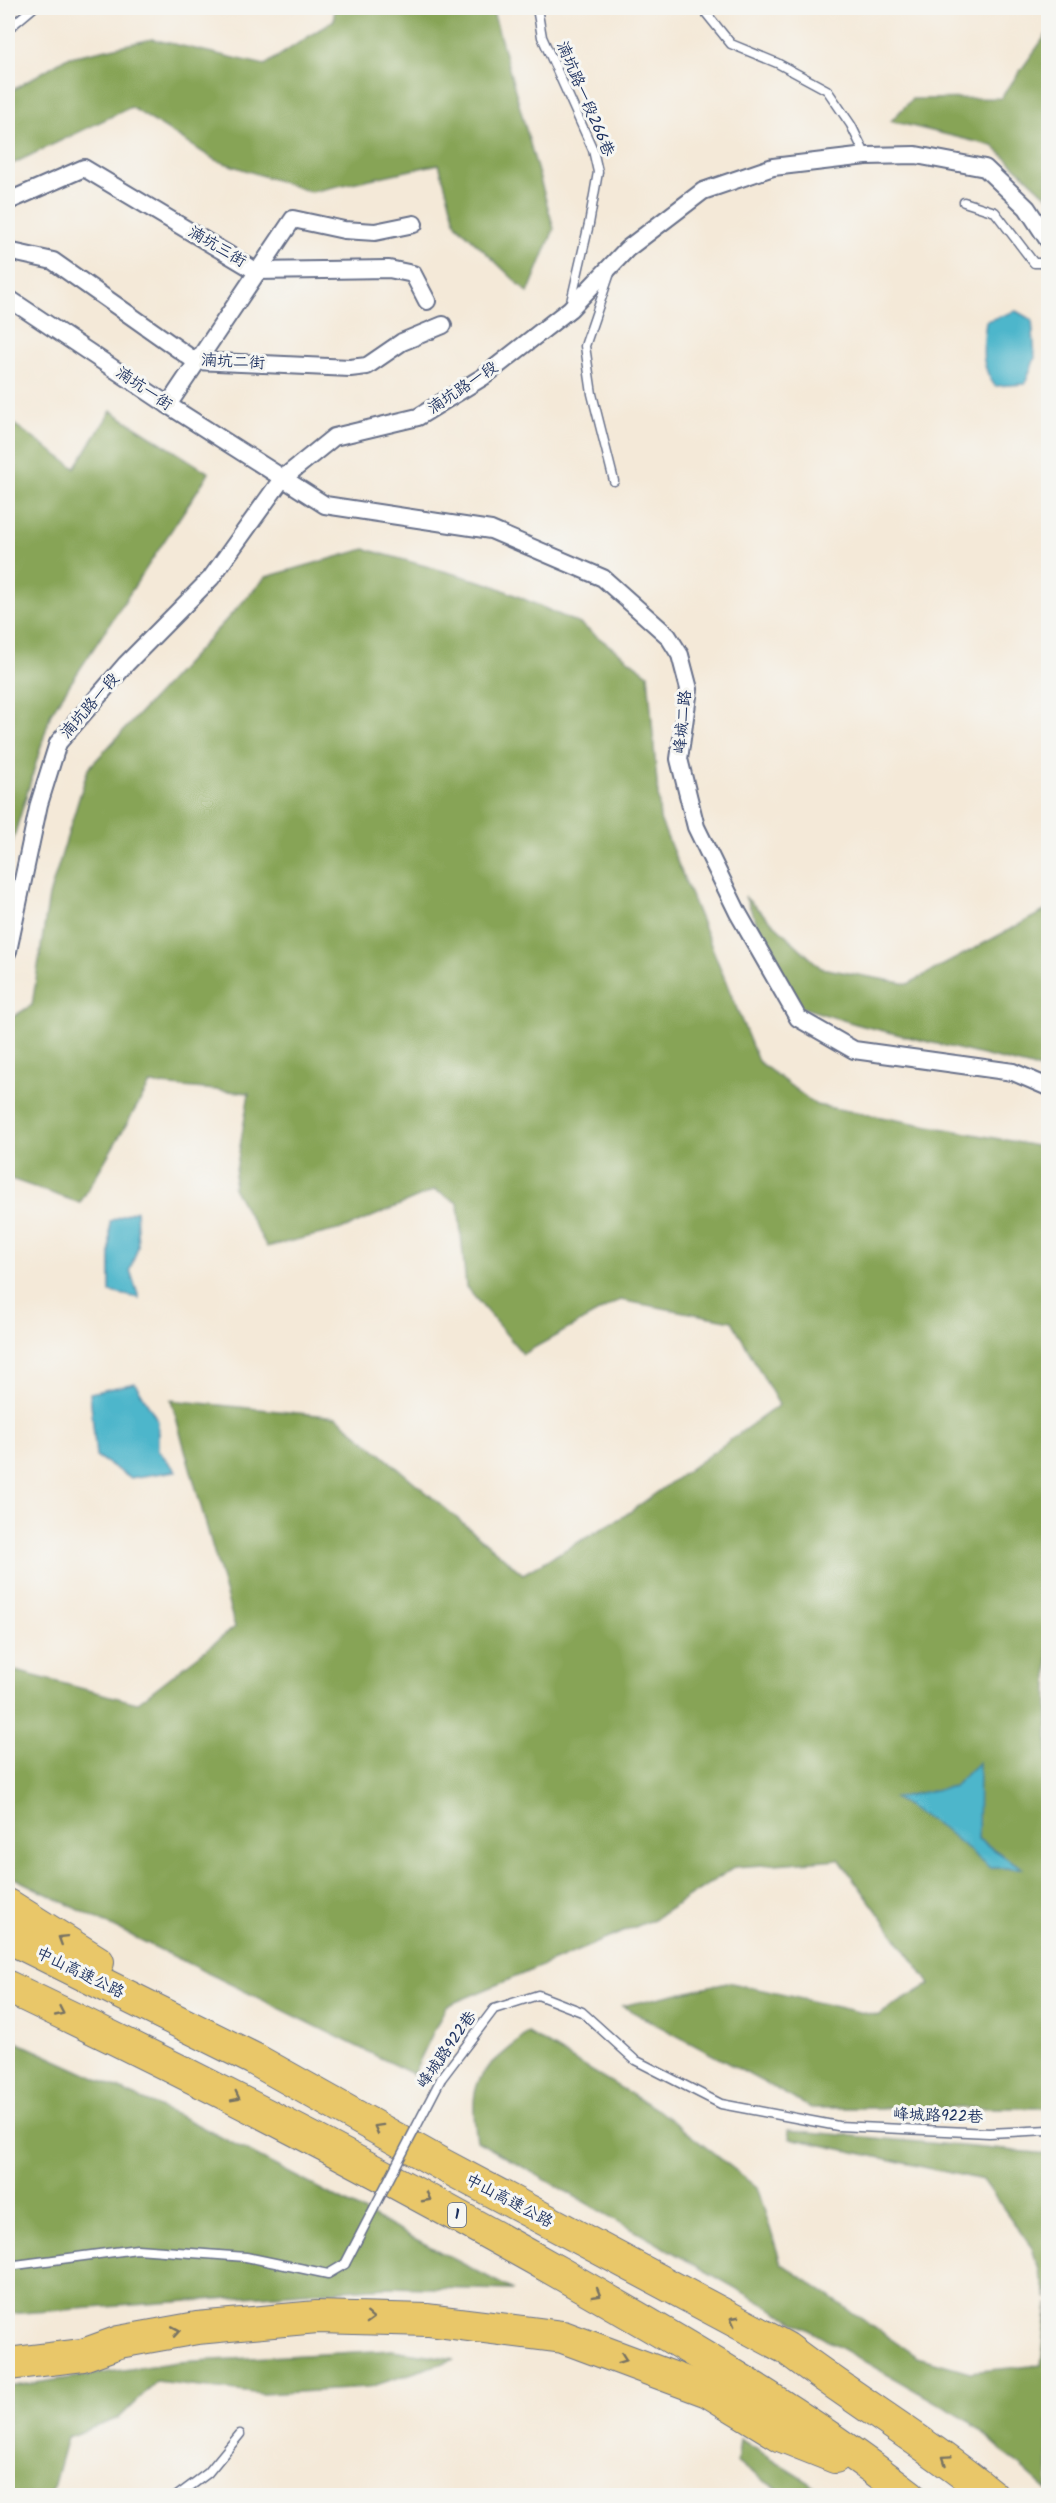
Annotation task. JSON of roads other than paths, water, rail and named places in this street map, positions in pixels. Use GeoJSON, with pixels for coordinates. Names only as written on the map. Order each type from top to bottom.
{"type":"FeatureCollection","features":[{"type":"Feature","properties":{"kind":"highway"},"geometry":{"type":"LineString","coordinates":[[8,1905],[254,2059]]}},
{"type":"Feature","properties":{"kind":"highway","name":"中山高速公路"},"geometry":{"type":"LineString","coordinates":[[8,1937],[254,2059],[441,2164],[786,2348],[837,2387],[956,2466],[992,2496]]}},
{"type":"Feature","properties":{"kind":"highway","name":"1"},"geometry":{"type":"LineString","coordinates":[[8,1987],[271,2115],[449,2210],[680,2342],[799,2417],[899,2487]]}},
{"type":"Feature","properties":{"kind":"highway"},"geometry":{"type":"LineString","coordinates":[[8,2364],[83,2355],[119,2342],[197,2328],[317,2317],[428,2320],[563,2337],[708,2391],[782,2436],[899,2487]]}},
{"type":"Feature","properties":{"kind":"highway"},"geometry":{"type":"LineString","coordinates":[[8,2344],[82,2337],[119,2342]]}},
{"type":"Feature","properties":{"kind":"street","name":"湳坑路一段"},"geometry":{"type":"LineString","coordinates":[[8,951],[39,804],[58,743],[126,664],[211,578],[282,479],[334,437],[418,417],[483,377],[570,309],[627,249],[703,192],[773,167],[866,156],[916,155],[985,168],[1027,208],[1048,240]]}},
{"type":"Feature","properties":{"kind":"street","name":"湳坑三街"},"geometry":{"type":"LineString","coordinates":[[11,200],[84,168],[256,271],[389,269],[413,274],[427,301]]}},
{"type":"Feature","properties":{"kind":"street"},"geometry":{"type":"LineString","coordinates":[[168,405],[195,361],[293,219],[344,230],[375,232],[414,224]]}},
{"type":"Feature","properties":{"kind":"street","name":"湳坑二街"},"geometry":{"type":"LineString","coordinates":[[8,251],[53,261],[195,361],[350,368],[367,366],[402,342],[443,325]]}},
{"type":"Feature","properties":{"kind":"street","name":"湳坑一街"},"geometry":{"type":"LineString","coordinates":[[8,298],[282,479]]}},
{"type":"Feature","properties":{"kind":"street","name":"峰城二路"},"geometry":{"type":"LineString","coordinates":[[282,479],[325,505],[491,530],[603,578],[668,636],[680,655],[689,689],[679,759],[696,827],[738,913],[798,1018],[854,1050],[1013,1072],[1048,1087]]}},
{"type":"Feature","properties":{"kind":"lane"},"geometry":{"type":"LineString","coordinates":[[8,29],[33,8]]}},
{"type":"Feature","properties":{"kind":"lane","name":"湳坑路一段266巷"},"geometry":{"type":"LineString","coordinates":[[537,8],[542,38],[593,150],[598,172],[590,224],[570,309]]}},
{"type":"Feature","properties":{"kind":"lane"},"geometry":{"type":"LineString","coordinates":[[702,8],[731,44],[777,63],[827,90],[851,125],[866,156]]}},
{"type":"Feature","properties":{"kind":"lane"},"geometry":{"type":"LineString","coordinates":[[964,202],[995,212],[1034,263],[1048,263]]}},
{"type":"Feature","properties":{"kind":"lane"},"geometry":{"type":"LineString","coordinates":[[613,264],[585,345],[591,394],[614,481]]}},
{"type":"Feature","properties":{"kind":"lane","name":"峰城路922巷"},"geometry":{"type":"LineString","coordinates":[[8,2266],[137,2249],[246,2257],[328,2274],[345,2264],[441,2079],[494,2009],[538,1995],[582,2012],[634,2060],[721,2104],[838,2126],[989,2133],[1048,2130]]}},
{"type":"Feature","properties":{"kind":"lane"},"geometry":{"type":"LineString","coordinates":[[177,2496],[208,2473],[240,2434]]}},
{"type":"Feature","properties":{"kind":"water"},"geometry":{"type":"Polygon","coordinates":[[[1016,311],[1032,320],[1035,358],[1025,384],[995,386],[984,363],[986,321],[1016,311]]]}},
{"type":"Feature","properties":{"kind":"water"},"geometry":{"type":"Polygon","coordinates":[[[136,1210],[138,1247],[130,1270],[139,1298],[110,1292],[110,1221],[136,1210]]]}},
{"type":"Feature","properties":{"kind":"water"},"geometry":{"type":"Polygon","coordinates":[[[135,1383],[158,1421],[158,1450],[176,1471],[130,1478],[96,1456],[90,1393],[135,1383]]]}},
{"type":"Feature","properties":{"kind":"water"},"geometry":{"type":"Polygon","coordinates":[[[979,1762],[978,1839],[1022,1868],[990,1868],[943,1828],[894,1798],[954,1786],[979,1762]]]}}]}
